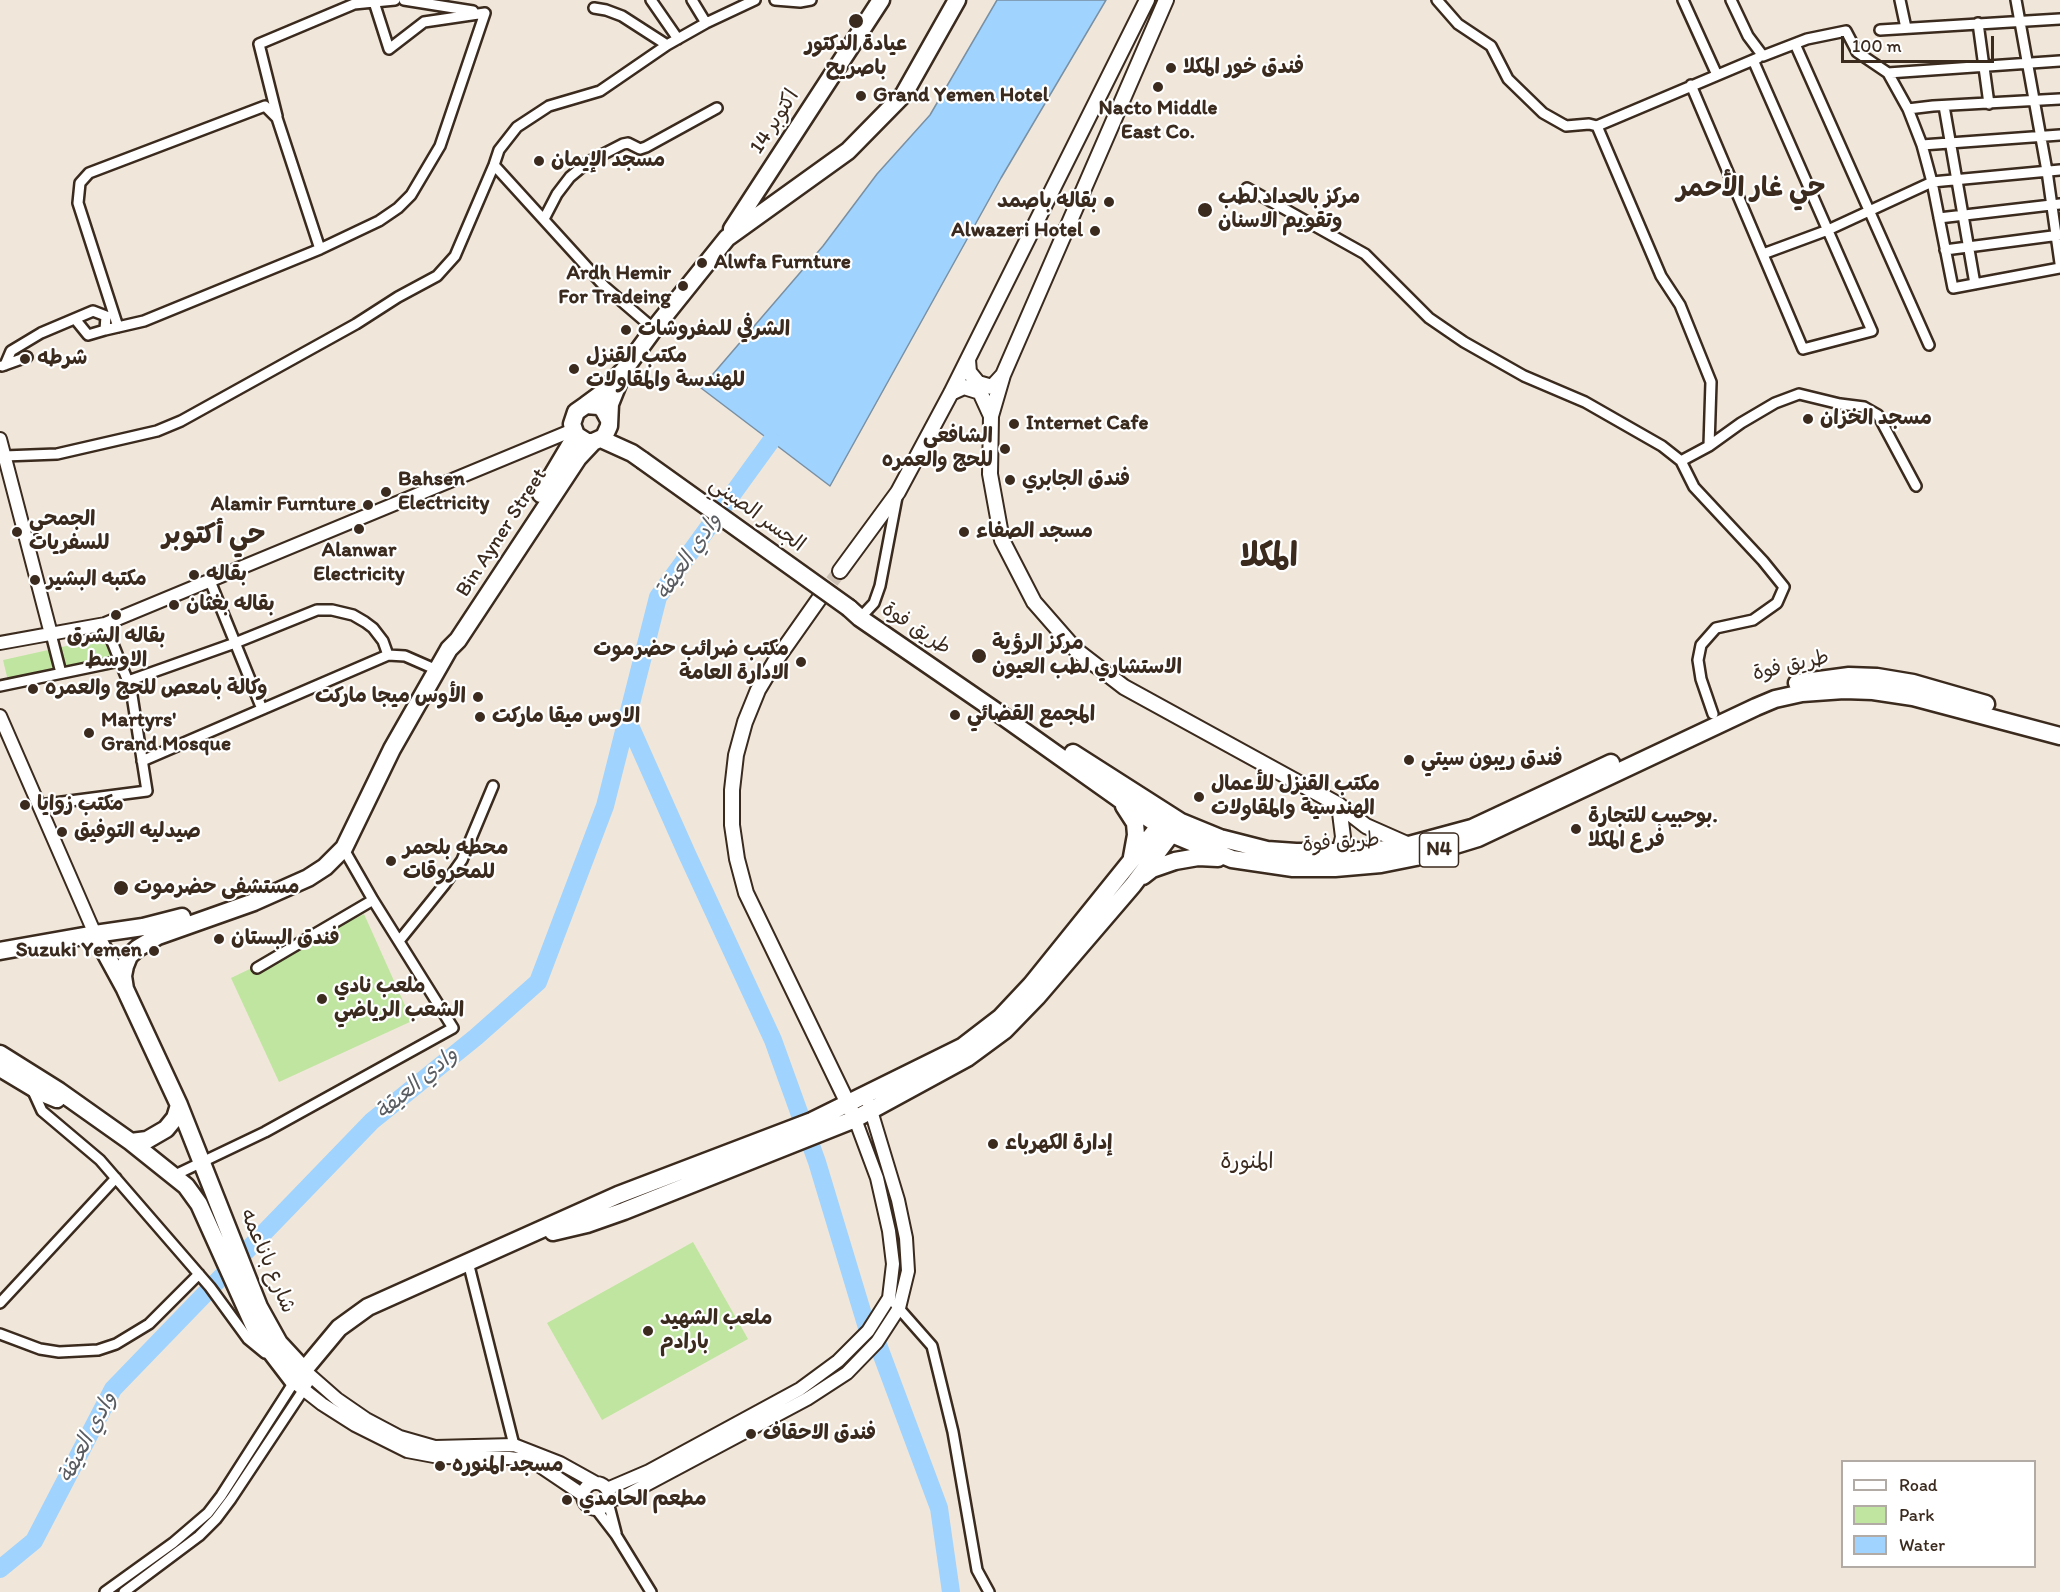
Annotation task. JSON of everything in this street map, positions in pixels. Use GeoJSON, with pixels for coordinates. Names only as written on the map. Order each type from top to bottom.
{"type":"FeatureCollection","features":[{"type":"Feature","properties":{"kind":"highway","name":"14 اكتوبر"},"geometry":{"type":"LineString","coordinates":[[727,238],[881,0]]}},
{"type":"Feature","properties":{"kind":"highway"},"geometry":{"type":"LineString","coordinates":[[637,456],[597,441],[581,439],[575,433],[573,418],[576,412],[601,394],[624,370],[727,238],[849,152],[904,94],[957,0]]}},
{"type":"Feature","properties":{"kind":"highway"},"geometry":{"type":"LineString","coordinates":[[597,441],[608,432],[613,394],[624,370]]}},
{"type":"Feature","properties":{"kind":"highway"},"geometry":{"type":"LineString","coordinates":[[586,405],[603,409],[609,422],[637,456]]}},
{"type":"Feature","properties":{"kind":"highway","name":"Bin Ayner Street"},"geometry":{"type":"LineString","coordinates":[[449,649],[450,636],[575,433]]}},
{"type":"Feature","properties":{"kind":"highway","name":"Bin Ayner Street"},"geometry":{"type":"LineString","coordinates":[[125,989],[123,976],[125,966],[129,956],[138,948],[158,936],[254,902],[308,878],[325,867],[344,842],[392,749],[449,649],[458,640],[578,458],[597,441]]}},
{"type":"Feature","properties":{"kind":"highway","name":"الجسر الصيني"},"geometry":{"type":"LineString","coordinates":[[637,456],[857,613]]}},
{"type":"Feature","properties":{"kind":"highway","name":"طريق فوة"},"geometry":{"type":"LineString","coordinates":[[857,613],[1118,798],[1232,859],[1293,868],[1409,845],[1472,828],[1713,714],[1776,688],[1799,683],[1849,676],[1877,677],[2060,736]]}},
{"type":"Feature","properties":{"kind":"highway","name":"طريق فوة"},"geometry":{"type":"LineString","coordinates":[[857,613],[1170,824],[1267,850],[1338,860],[1381,864],[1416,857],[1478,838],[1775,699],[1802,693],[1844,690],[1913,690],[2060,726]]}},
{"type":"Feature","properties":{"kind":"highway"},"geometry":{"type":"LineString","coordinates":[[1118,798],[1131,815],[1136,829],[1135,846],[1126,868]]}},
{"type":"Feature","properties":{"kind":"highway"},"geometry":{"type":"LineString","coordinates":[[303,1380],[339,1328],[368,1308],[514,1240],[618,1195],[815,1127],[855,1119],[868,1103],[962,1047],[1001,1017],[1126,868],[1170,824]]}},
{"type":"Feature","properties":{"kind":"highway"},"geometry":{"type":"LineString","coordinates":[[1133,885],[1170,824]]}},
{"type":"Feature","properties":{"kind":"highway","name":"Bin Ayner Street"},"geometry":{"type":"LineString","coordinates":[[0,951],[143,927],[190,915],[303,868],[344,842]]}},
{"type":"Feature","properties":{"kind":"highway"},"geometry":{"type":"LineString","coordinates":[[815,1127],[848,1104],[868,1103],[967,1059],[1005,1030],[1037,997],[1133,885],[1152,869],[1175,861],[1198,857],[1232,859]]}},
{"type":"Feature","properties":{"kind":"highway","name":"شارع باناعمه"},"geometry":{"type":"LineString","coordinates":[[95,934],[125,989],[203,1162],[214,1216],[253,1311],[258,1335],[272,1355],[303,1380]]}},
{"type":"Feature","properties":{"kind":"highway","name":"شارع باناعمه"},"geometry":{"type":"LineString","coordinates":[[0,1054],[33,1073],[175,1175],[214,1216]]}},
{"type":"Feature","properties":{"kind":"highway"},"geometry":{"type":"LineString","coordinates":[[0,1068],[49,1096],[78,1105]]}},
{"type":"Feature","properties":{"kind":"highway"},"geometry":{"type":"LineString","coordinates":[[131,1142],[147,1140],[166,1129],[175,1118],[179,1105]]}},
{"type":"Feature","properties":{"kind":"highway","name":"شارع باناعمه"},"geometry":{"type":"LineString","coordinates":[[253,1311],[279,1343],[303,1380]]}},
{"type":"Feature","properties":{"kind":"main road"},"geometry":{"type":"LineString","coordinates":[[840,571],[898,492],[951,393],[1147,0]]}},
{"type":"Feature","properties":{"kind":"main road"},"geometry":{"type":"LineString","coordinates":[[1166,0],[1003,375],[991,416],[990,474],[1002,540],[1034,602],[1076,650],[1124,687],[1339,805],[1366,826],[1409,845]]}},
{"type":"Feature","properties":{"kind":"main road"},"geometry":{"type":"LineString","coordinates":[[968,357],[969,372],[978,383],[992,387],[1003,375]]}},
{"type":"Feature","properties":{"kind":"main road"},"geometry":{"type":"LineString","coordinates":[[951,393],[964,387],[980,392],[991,416]]}},
{"type":"Feature","properties":{"kind":"main road"},"geometry":{"type":"LineString","coordinates":[[819,599],[776,660],[758,690],[745,722],[736,755],[733,778],[732,825],[737,859],[746,892],[855,1119]]}},
{"type":"Feature","properties":{"kind":"main road"},"geometry":{"type":"LineString","coordinates":[[1338,860],[1343,837],[1339,805]]}},
{"type":"Feature","properties":{"kind":"street"},"geometry":{"type":"LineString","coordinates":[[320,249],[277,118],[259,44],[354,4],[395,0]]}},
{"type":"Feature","properties":{"kind":"street"},"geometry":{"type":"LineString","coordinates":[[404,0],[484,13]]}},
{"type":"Feature","properties":{"kind":"street"},"geometry":{"type":"LineString","coordinates":[[651,0],[678,39]]}},
{"type":"Feature","properties":{"kind":"street"},"geometry":{"type":"LineString","coordinates":[[692,0],[706,23]]}},
{"type":"Feature","properties":{"kind":"street"},"geometry":{"type":"LineString","coordinates":[[776,0],[800,2],[811,0]]}},
{"type":"Feature","properties":{"kind":"street"},"geometry":{"type":"LineString","coordinates":[[1437,0],[1458,24],[1491,46],[1508,79],[1543,113],[1566,126],[1589,124],[1597,126],[1691,85],[1807,39],[1846,31],[1857,52],[1888,73],[1908,110],[1922,145],[1932,183],[1953,288],[2060,268]]}},
{"type":"Feature","properties":{"kind":"street"},"geometry":{"type":"LineString","coordinates":[[1683,0],[1717,75]]}},
{"type":"Feature","properties":{"kind":"street"},"geometry":{"type":"LineString","coordinates":[[1731,0],[1748,36],[1763,56]]}},
{"type":"Feature","properties":{"kind":"street"},"geometry":{"type":"LineString","coordinates":[[1900,0],[1906,28]]}},
{"type":"Feature","properties":{"kind":"street"},"geometry":{"type":"LineString","coordinates":[[2016,0],[2040,137],[2056,204],[2060,263]]}},
{"type":"Feature","properties":{"kind":"street"},"geometry":{"type":"LineString","coordinates":[[4,456],[57,454],[157,431],[181,421],[356,324],[398,297],[437,276],[455,256],[499,150],[517,127],[549,106],[600,91],[667,45],[751,1]]}},
{"type":"Feature","properties":{"kind":"street"},"geometry":{"type":"LineString","coordinates":[[374,2],[389,50],[424,22],[484,13]]}},
{"type":"Feature","properties":{"kind":"street"},"geometry":{"type":"LineString","coordinates":[[594,8],[622,16],[667,45]]}},
{"type":"Feature","properties":{"kind":"street"},"geometry":{"type":"LineString","coordinates":[[75,318],[88,335],[144,321],[320,249],[379,221],[398,208],[411,195],[440,146],[484,13]]}},
{"type":"Feature","properties":{"kind":"street"},"geometry":{"type":"LineString","coordinates":[[1880,30],[2060,19]]}},
{"type":"Feature","properties":{"kind":"street"},"geometry":{"type":"LineString","coordinates":[[1978,23],[1989,104]]}},
{"type":"Feature","properties":{"kind":"street"},"geometry":{"type":"LineString","coordinates":[[1795,44],[1929,345]]}},
{"type":"Feature","properties":{"kind":"street"},"geometry":{"type":"LineString","coordinates":[[1691,85],[1803,349],[1872,331],[1753,60]]}},
{"type":"Feature","properties":{"kind":"street"},"geometry":{"type":"LineString","coordinates":[[1888,73],[2060,61]]}},
{"type":"Feature","properties":{"kind":"street"},"geometry":{"type":"LineString","coordinates":[[1908,110],[2060,99]]}},
{"type":"Feature","properties":{"kind":"street"},"geometry":{"type":"LineString","coordinates":[[118,327],[78,203],[80,183],[89,173],[265,106],[277,118]]}},
{"type":"Feature","properties":{"kind":"street"},"geometry":{"type":"LineString","coordinates":[[1944,106],[1975,284]]}},
{"type":"Feature","properties":{"kind":"street"},"geometry":{"type":"LineString","coordinates":[[544,219],[557,194],[570,177],[588,162],[622,144],[628,143],[640,149],[646,147],[717,108]]}},
{"type":"Feature","properties":{"kind":"street"},"geometry":{"type":"LineString","coordinates":[[1597,126],[1661,276],[1680,305],[1711,382],[1709,446]]}},
{"type":"Feature","properties":{"kind":"street"},"geometry":{"type":"LineString","coordinates":[[1922,145],[2060,135]]}},
{"type":"Feature","properties":{"kind":"street"},"geometry":{"type":"LineString","coordinates":[[494,165],[605,287],[654,329]]}},
{"type":"Feature","properties":{"kind":"street"},"geometry":{"type":"LineString","coordinates":[[1763,254],[1828,230],[1932,183],[2060,170]]}},
{"type":"Feature","properties":{"kind":"street"},"geometry":{"type":"LineString","coordinates":[[1247,188],[1365,254],[1429,318],[1464,342],[1524,376],[1585,402],[1662,446],[1681,461],[1694,487],[1784,587],[1777,603],[1753,620],[1716,628],[1701,645],[1698,660],[1701,679],[1713,714]]}},
{"type":"Feature","properties":{"kind":"street"},"geometry":{"type":"LineString","coordinates":[[1939,218],[2056,204]]}},
{"type":"Feature","properties":{"kind":"street"},"geometry":{"type":"LineString","coordinates":[[1946,250],[1969,245],[2058,236]]}},
{"type":"Feature","properties":{"kind":"street"},"geometry":{"type":"LineString","coordinates":[[2,366],[11,351],[41,333],[93,311],[106,316],[105,330]]}},
{"type":"Feature","properties":{"kind":"street"},"geometry":{"type":"LineString","coordinates":[[2,366],[27,357]]}},
{"type":"Feature","properties":{"kind":"street"},"geometry":{"type":"LineString","coordinates":[[1681,461],[1709,446],[1766,408],[1799,394],[1864,407],[1878,415],[1916,486]]}},
{"type":"Feature","properties":{"kind":"street"},"geometry":{"type":"LineString","coordinates":[[0,643],[105,624],[575,433]]}},
{"type":"Feature","properties":{"kind":"street"},"geometry":{"type":"LineString","coordinates":[[0,439],[61,674]]}},
{"type":"Feature","properties":{"kind":"street"},"geometry":{"type":"LineString","coordinates":[[857,613],[874,603],[880,586],[898,492]]}},
{"type":"Feature","properties":{"kind":"street"},"geometry":{"type":"LineString","coordinates":[[210,581],[262,709]]}},
{"type":"Feature","properties":{"kind":"street"},"geometry":{"type":"LineString","coordinates":[[128,681],[236,644],[317,610],[332,610],[353,615],[373,628],[383,641],[388,655]]}},
{"type":"Feature","properties":{"kind":"street"},"geometry":{"type":"LineString","coordinates":[[39,805],[147,790],[131,689],[105,624]]}},
{"type":"Feature","properties":{"kind":"street"},"geometry":{"type":"LineString","coordinates":[[142,760],[388,655],[405,656],[437,670]]}},
{"type":"Feature","properties":{"kind":"street"},"geometry":{"type":"LineString","coordinates":[[0,686],[120,661]]}},
{"type":"Feature","properties":{"kind":"street"},"geometry":{"type":"LineString","coordinates":[[0,716],[95,934]]}},
{"type":"Feature","properties":{"kind":"street"},"geometry":{"type":"LineString","coordinates":[[399,940],[458,866],[493,786]]}},
{"type":"Feature","properties":{"kind":"street"},"geometry":{"type":"LineString","coordinates":[[175,1175],[265,1132],[453,1028],[373,900],[344,842]]}},
{"type":"Feature","properties":{"kind":"street"},"geometry":{"type":"LineString","coordinates":[[257,968],[373,900]]}},
{"type":"Feature","properties":{"kind":"street"},"geometry":{"type":"LineString","coordinates":[[32,1087],[35,1099],[42,1111],[86,1145],[199,1274],[248,1339],[259,1349],[272,1355]]}},
{"type":"Feature","properties":{"kind":"street"},"geometry":{"type":"LineString","coordinates":[[605,1494],[807,1399],[847,1373],[877,1342],[899,1308],[908,1271],[906,1238],[898,1200],[868,1103]]}},
{"type":"Feature","properties":{"kind":"street"},"geometry":{"type":"LineString","coordinates":[[720,1439],[800,1389],[838,1361],[868,1331],[888,1298],[893,1264],[889,1231],[877,1178],[855,1119]]}},
{"type":"Feature","properties":{"kind":"street"},"geometry":{"type":"LineString","coordinates":[[0,1303],[116,1178]]}},
{"type":"Feature","properties":{"kind":"street"},"geometry":{"type":"LineString","coordinates":[[468,1262],[514,1444]]}},
{"type":"Feature","properties":{"kind":"street"},"geometry":{"type":"LineString","coordinates":[[0,1334],[50,1351],[98,1350],[116,1344],[149,1324],[199,1274]]}},
{"type":"Feature","properties":{"kind":"street"},"geometry":{"type":"LineString","coordinates":[[888,1298],[932,1346],[953,1432],[977,1569],[989,1592]]}},
{"type":"Feature","properties":{"kind":"street"},"geometry":{"type":"LineString","coordinates":[[105,1592],[193,1528],[221,1496],[246,1456],[303,1380]]}},
{"type":"Feature","properties":{"kind":"street"},"geometry":{"type":"LineString","coordinates":[[124,1592],[209,1527],[256,1462],[303,1380]]}},
{"type":"Feature","properties":{"kind":"street","name":"شارع باناعمه"},"geometry":{"type":"LineString","coordinates":[[303,1380],[400,1437],[435,1447],[514,1444],[545,1456],[605,1494]]}},
{"type":"Feature","properties":{"kind":"street","name":"شارع باناعمه"},"geometry":{"type":"LineString","coordinates":[[303,1380],[355,1425],[407,1451],[439,1457],[525,1460],[540,1466],[583,1495]]}},
{"type":"Feature","properties":{"kind":"street"},"geometry":{"type":"LineString","coordinates":[[246,1456],[256,1462]]}},
{"type":"Feature","properties":{"kind":"street"},"geometry":{"type":"LineString","coordinates":[[616,1535],[605,1494],[589,1485],[583,1495],[586,1505],[596,1509],[616,1535],[651,1592]]}},
{"type":"Feature","properties":{"kind":"street"},"geometry":{"type":"LineString","coordinates":[[596,1509],[605,1506],[605,1494]]}},
{"type":"Feature","properties":{"kind":"green space"},"geometry":{"type":"Polygon","coordinates":[[[107,637],[120,668],[10,689],[3,660],[107,637]]]}},
{"type":"Feature","properties":{"kind":"green space","name":"ملعب نادي الشعب الرياضي"},"geometry":{"type":"Polygon","coordinates":[[[364,914],[412,1021],[279,1082],[231,978],[364,914]]]}},
{"type":"Feature","properties":{"kind":"green space","name":"ملعب الشهيد بارادم"},"geometry":{"type":"Polygon","coordinates":[[[693,1242],[748,1339],[602,1420],[547,1323],[693,1242]]]}},
{"type":"Feature","properties":{"kind":"water"},"geometry":{"type":"Polygon","coordinates":[[[997,0],[1106,0],[1001,178],[830,486],[701,388],[823,246],[877,174],[930,115],[997,0]]]}},
{"type":"Feature","properties":{"kind":"waterway","name":"وادي العيقة"},"geometry":{"type":"LineString","coordinates":[[0,1569],[34,1541],[113,1389],[372,1121],[476,1037],[538,982],[605,806],[658,597],[771,441]]}},
{"type":"Feature","properties":{"kind":"waterway"},"geometry":{"type":"LineString","coordinates":[[627,719],[773,1040],[817,1162],[868,1331],[877,1342],[939,1508],[951,1592]]}},
{"type":"Feature","properties":{"kind":"tunnel"},"geometry":{"type":"LineString","coordinates":[[819,598],[840,571]]}},
{"type":"Feature","properties":{"kind":"place","name":"عيادة الدكتور باصريح"},"geometry":{"type":"Point","coordinates":[856,21]}},
{"type":"Feature","properties":{"kind":"place","name":"فندق خور المكلا"},"geometry":{"type":"Point","coordinates":[1171,68]}},
{"type":"Feature","properties":{"kind":"place","name":"Nacto Middle East Co."},"geometry":{"type":"Point","coordinates":[1158,87]}},
{"type":"Feature","properties":{"kind":"place","name":"Grand Yemen Hotel"},"geometry":{"type":"Point","coordinates":[861,96]}},
{"type":"Feature","properties":{"kind":"place","name":"مسجد الإيمان"},"geometry":{"type":"Point","coordinates":[539,161]}},
{"type":"Feature","properties":{"kind":"place","name":"بقاله باصمد"},"geometry":{"type":"Point","coordinates":[1109,202]}},
{"type":"Feature","properties":{"kind":"place","name":"مركز بالحداد لطب وتقويم الاسنان"},"geometry":{"type":"Point","coordinates":[1205,210]}},
{"type":"Feature","properties":{"kind":"place","name":"Alwazeri Hotel"},"geometry":{"type":"Point","coordinates":[1095,231]}},
{"type":"Feature","properties":{"kind":"place","name":"Alwfa Furnture"},"geometry":{"type":"Point","coordinates":[702,263]}},
{"type":"Feature","properties":{"kind":"place","name":"Ardh Hemir For Tradeing"},"geometry":{"type":"Point","coordinates":[683,286]}},
{"type":"Feature","properties":{"kind":"place","name":"الشرفي للمفروشات"},"geometry":{"type":"Point","coordinates":[626,330]}},
{"type":"Feature","properties":{"kind":"place","name":"شرطه"},"geometry":{"type":"Point","coordinates":[25,359]}},
{"type":"Feature","properties":{"kind":"place","name":"مكتب القنزل للهندسة والمقاولات"},"geometry":{"type":"Point","coordinates":[574,369]}},
{"type":"Feature","properties":{"kind":"place","name":"مسجد الخزان"},"geometry":{"type":"Point","coordinates":[1808,419]}},
{"type":"Feature","properties":{"kind":"place","name":"Internet Cafe"},"geometry":{"type":"Point","coordinates":[1014,424]}},
{"type":"Feature","properties":{"kind":"place","name":"الشافعي للحج والعمره"},"geometry":{"type":"Point","coordinates":[1005,449]}},
{"type":"Feature","properties":{"kind":"place","name":"فندق الجابري"},"geometry":{"type":"Point","coordinates":[1010,480]}},
{"type":"Feature","properties":{"kind":"place","name":"Bahsen Electricity"},"geometry":{"type":"Point","coordinates":[386,492]}},
{"type":"Feature","properties":{"kind":"place","name":"Alamir Furnture"},"geometry":{"type":"Point","coordinates":[368,505]}},
{"type":"Feature","properties":{"kind":"place","name":"Alanwar Electricity"},"geometry":{"type":"Point","coordinates":[359,529]}},
{"type":"Feature","properties":{"kind":"place","name":"الجمحي للسفريات"},"geometry":{"type":"Point","coordinates":[17,532]}},
{"type":"Feature","properties":{"kind":"place","name":"مسجد الصفاء"},"geometry":{"type":"Point","coordinates":[964,532]}},
{"type":"Feature","properties":{"kind":"place","name":"بقاله"},"geometry":{"type":"Point","coordinates":[194,575]}},
{"type":"Feature","properties":{"kind":"place","name":"مكتبه البشير"},"geometry":{"type":"Point","coordinates":[35,580]}},
{"type":"Feature","properties":{"kind":"place","name":"بقاله بغثان"},"geometry":{"type":"Point","coordinates":[174,605]}},
{"type":"Feature","properties":{"kind":"place","name":"بقاله الشرق الاوسط"},"geometry":{"type":"Point","coordinates":[116,615]}},
{"type":"Feature","properties":{"kind":"place","name":"مركز الرؤية الاستشاري لطب العيون"},"geometry":{"type":"Point","coordinates":[979,656]}},
{"type":"Feature","properties":{"kind":"place","name":"مكتب ضرائب حضرموت الادارة العامة"},"geometry":{"type":"Point","coordinates":[801,662]}},
{"type":"Feature","properties":{"kind":"place","name":"وكالة بامعص للحج والعمره"},"geometry":{"type":"Point","coordinates":[33,689]}},
{"type":"Feature","properties":{"kind":"place","name":"الأوس ميجا ماركت"},"geometry":{"type":"Point","coordinates":[478,697]}},
{"type":"Feature","properties":{"kind":"place","name":"المجمع القضائي"},"geometry":{"type":"Point","coordinates":[955,715]}},
{"type":"Feature","properties":{"kind":"place","name":"الاوس ميقا ماركت"},"geometry":{"type":"Point","coordinates":[480,717]}},
{"type":"Feature","properties":{"kind":"place","name":"Martyrs' Grand Mosque"},"geometry":{"type":"Point","coordinates":[89,733]}},
{"type":"Feature","properties":{"kind":"place","name":"فندق ريبون سيتي"},"geometry":{"type":"Point","coordinates":[1409,760]}},
{"type":"Feature","properties":{"kind":"place","name":"مكتب القنزل للأعمال الهندسية والمقاولات"},"geometry":{"type":"Point","coordinates":[1199,797]}},
{"type":"Feature","properties":{"kind":"place","name":"مكتب زوايا"},"geometry":{"type":"Point","coordinates":[25,805]}},
{"type":"Feature","properties":{"kind":"place","name":"بوحبيب للتجارة. فرع المكلا"},"geometry":{"type":"Point","coordinates":[1576,829]}},
{"type":"Feature","properties":{"kind":"place","name":"صيدليه التوفيق"},"geometry":{"type":"Point","coordinates":[62,832]}},
{"type":"Feature","properties":{"kind":"place","name":"محطه بلحمر للمحروقات"},"geometry":{"type":"Point","coordinates":[391,861]}},
{"type":"Feature","properties":{"kind":"place","name":"مستشفى حضرموت"},"geometry":{"type":"Point","coordinates":[121,888]}},
{"type":"Feature","properties":{"kind":"place","name":"فندق البستان"},"geometry":{"type":"Point","coordinates":[219,939]}},
{"type":"Feature","properties":{"kind":"place","name":"Suzuki Yemen"},"geometry":{"type":"Point","coordinates":[154,951]}},
{"type":"Feature","properties":{"kind":"place","name":"ملعب نادي الشعب الرياضي"},"geometry":{"type":"Point","coordinates":[322,999]}},
{"type":"Feature","properties":{"kind":"place","name":"إدارة الكهرباء"},"geometry":{"type":"Point","coordinates":[993,1144]}},
{"type":"Feature","properties":{"kind":"place","name":"ملعب الشهيد بارادم"},"geometry":{"type":"Point","coordinates":[648,1331]}},
{"type":"Feature","properties":{"kind":"place","name":"فندق الاحقاف"},"geometry":{"type":"Point","coordinates":[751,1434]}},
{"type":"Feature","properties":{"kind":"place","name":"مسجد المنوره"},"geometry":{"type":"Point","coordinates":[440,1466]}},
{"type":"Feature","properties":{"kind":"place","name":"مطعم الحامدي"},"geometry":{"type":"Point","coordinates":[567,1500]}},
{"type":"Feature","properties":{"kind":"district","name":"حي غار الأحمر"},"geometry":{"type":"Point","coordinates":[1751,189]}},
{"type":"Feature","properties":{"kind":"district","name":"حي أكتوبر"},"geometry":{"type":"Point","coordinates":[214,536]}},
{"type":"Feature","properties":{"kind":"district","name":"المكلا"},"geometry":{"type":"Point","coordinates":[1269,558]}},
{"type":"Feature","properties":{"kind":"district","name":"المنورة"},"geometry":{"type":"Point","coordinates":[1247,1162]}}]}
